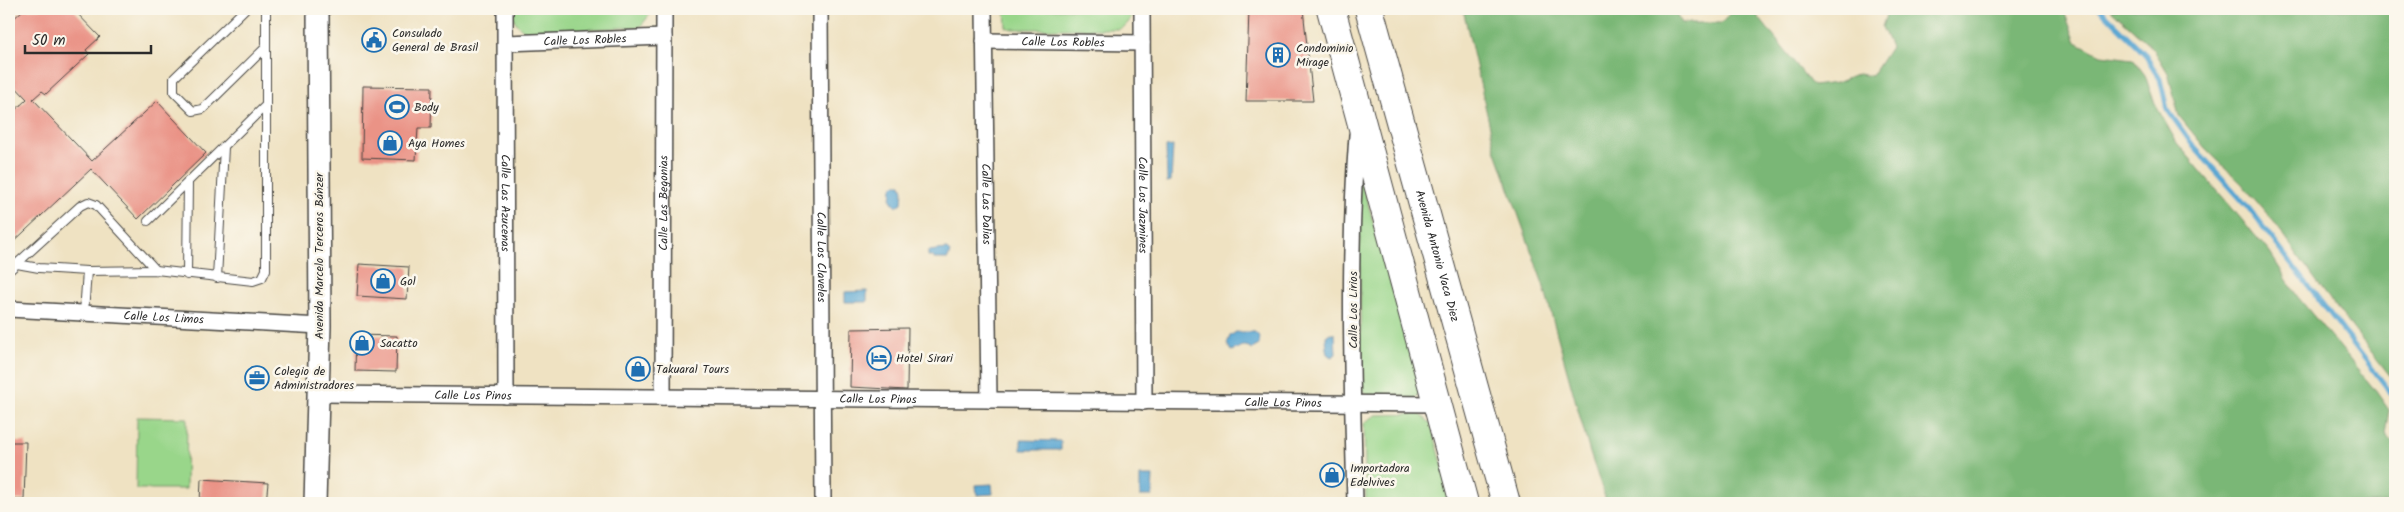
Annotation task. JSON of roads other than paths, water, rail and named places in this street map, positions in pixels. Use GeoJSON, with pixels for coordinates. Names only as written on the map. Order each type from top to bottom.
{"type":"FeatureCollection","features":[{"type":"Feature","properties":{"kind":"highway"},"geometry":{"type":"LineString","coordinates":[[1331,9],[1464,503]]}},
{"type":"Feature","properties":{"kind":"highway","name":"Avenida Antonio Vaca Diez"},"geometry":{"type":"LineString","coordinates":[[1369,9],[1506,503]]}},
{"type":"Feature","properties":{"kind":"street","name":"Avenida Marcelo Terceros Bánzer"},"geometry":{"type":"LineString","coordinates":[[315,503],[320,326],[318,9]]}},
{"type":"Feature","properties":{"kind":"street","name":"Calle Las Azucenas"},"geometry":{"type":"LineString","coordinates":[[505,9],[506,396]]}},
{"type":"Feature","properties":{"kind":"street","name":"Calle Las Begonias"},"geometry":{"type":"LineString","coordinates":[[663,397],[664,9]]}},
{"type":"Feature","properties":{"kind":"street","name":"Calle Los Claveles"},"geometry":{"type":"LineString","coordinates":[[820,9],[824,399],[823,503]]}},
{"type":"Feature","properties":{"kind":"street","name":"Calle Las Dalias"},"geometry":{"type":"LineString","coordinates":[[984,9],[989,400]]}},
{"type":"Feature","properties":{"kind":"street","name":"Calle Los Jazmines"},"geometry":{"type":"LineString","coordinates":[[1142,9],[1144,402]]}},
{"type":"Feature","properties":{"kind":"street","name":"Calle Los Robles"},"geometry":{"type":"LineString","coordinates":[[506,43],[664,37]]}},
{"type":"Feature","properties":{"kind":"street","name":"Calle Los Robles"},"geometry":{"type":"LineString","coordinates":[[984,41],[1142,43]]}},
{"type":"Feature","properties":{"kind":"street","name":"Calle Los Lirios"},"geometry":{"type":"LineString","coordinates":[[1355,503],[1353,403],[1354,179],[1359,116]]}},
{"type":"Feature","properties":{"kind":"street","name":"Calle Los Limos"},"geometry":{"type":"LineString","coordinates":[[9,309],[320,326]]}},
{"type":"Feature","properties":{"kind":"street","name":"Calle Los Pinos"},"geometry":{"type":"LineString","coordinates":[[318,394],[1437,404]]}},
{"type":"Feature","properties":{"kind":"lane"},"geometry":{"type":"LineString","coordinates":[[246,9],[174,78],[174,92],[193,111],[203,109],[264,48]]}},
{"type":"Feature","properties":{"kind":"lane"},"geometry":{"type":"LineString","coordinates":[[156,270],[96,205],[88,202],[80,206],[14,266],[87,271],[156,270],[253,282],[262,278],[266,270],[264,48],[266,9]]}},
{"type":"Feature","properties":{"kind":"lane"},"geometry":{"type":"LineString","coordinates":[[148,222],[264,107]]}},
{"type":"Feature","properties":{"kind":"lane"},"geometry":{"type":"LineString","coordinates":[[217,278],[224,147]]}},
{"type":"Feature","properties":{"kind":"lane"},"geometry":{"type":"LineString","coordinates":[[187,275],[188,181]]}},
{"type":"Feature","properties":{"kind":"lane"},"geometry":{"type":"LineString","coordinates":[[84,313],[87,271]]}},
{"type":"Feature","properties":{"kind":"water"},"geometry":{"type":"Polygon","coordinates":[[[1173,146],[1171,181],[1167,182],[1166,147],[1173,146]]]}},
{"type":"Feature","properties":{"kind":"water"},"geometry":{"type":"Polygon","coordinates":[[[896,184],[901,184],[903,190],[902,203],[896,207],[891,200],[892,188],[896,184]]]}},
{"type":"Feature","properties":{"kind":"water"},"geometry":{"type":"Polygon","coordinates":[[[947,249],[950,252],[948,259],[934,259],[933,256],[928,256],[928,251],[947,249]]]}},
{"type":"Feature","properties":{"kind":"water"},"geometry":{"type":"Polygon","coordinates":[[[867,291],[867,302],[845,302],[845,292],[867,291]]]}},
{"type":"Feature","properties":{"kind":"water"},"geometry":{"type":"Polygon","coordinates":[[[1236,332],[1255,332],[1259,336],[1259,345],[1252,349],[1243,346],[1231,351],[1227,344],[1230,336],[1236,332]]]}},
{"type":"Feature","properties":{"kind":"water"},"geometry":{"type":"Polygon","coordinates":[[[1330,333],[1335,334],[1336,354],[1332,357],[1328,355],[1326,343],[1326,336],[1330,333]]]}},
{"type":"Feature","properties":{"kind":"water"},"geometry":{"type":"Polygon","coordinates":[[[1021,440],[1061,441],[1061,450],[1021,450],[1021,440]]]}},
{"type":"Feature","properties":{"kind":"water"},"geometry":{"type":"Polygon","coordinates":[[[1140,476],[1153,476],[1152,496],[1140,496],[1140,476]]]}},
{"type":"Feature","properties":{"kind":"water"},"geometry":{"type":"Polygon","coordinates":[[[992,484],[993,494],[977,495],[976,485],[992,484]]]}},
{"type":"Feature","properties":{"kind":"waterway"},"geometry":{"type":"LineString","coordinates":[[2100,9],[2144,53],[2160,79],[2167,109],[2194,147],[2247,206],[2395,398]]}},
{"type":"Feature","properties":{"kind":"place","name":"Consulado General de Brasil"},"geometry":{"type":"Point","coordinates":[374,40]}},
{"type":"Feature","properties":{"kind":"place","name":"Condominio Mirage"},"geometry":{"type":"Point","coordinates":[1278,55]}},
{"type":"Feature","properties":{"kind":"place","name":"Body"},"geometry":{"type":"Point","coordinates":[397,107]}},
{"type":"Feature","properties":{"kind":"place","name":"Aya Homes"},"geometry":{"type":"Point","coordinates":[390,143]}},
{"type":"Feature","properties":{"kind":"place","name":"Gol"},"geometry":{"type":"Point","coordinates":[383,281]}},
{"type":"Feature","properties":{"kind":"place","name":"Sacatto"},"geometry":{"type":"Point","coordinates":[362,343]}},
{"type":"Feature","properties":{"kind":"place","name":"Hotel Sirari"},"geometry":{"type":"Point","coordinates":[879,358]}},
{"type":"Feature","properties":{"kind":"place","name":"Takuaral Tours"},"geometry":{"type":"Point","coordinates":[638,369]}},
{"type":"Feature","properties":{"kind":"place","name":"Colegio de Administradores"},"geometry":{"type":"Point","coordinates":[257,378]}},
{"type":"Feature","properties":{"kind":"place","name":"Importadora Edelvives"},"geometry":{"type":"Point","coordinates":[1332,475]}}]}
